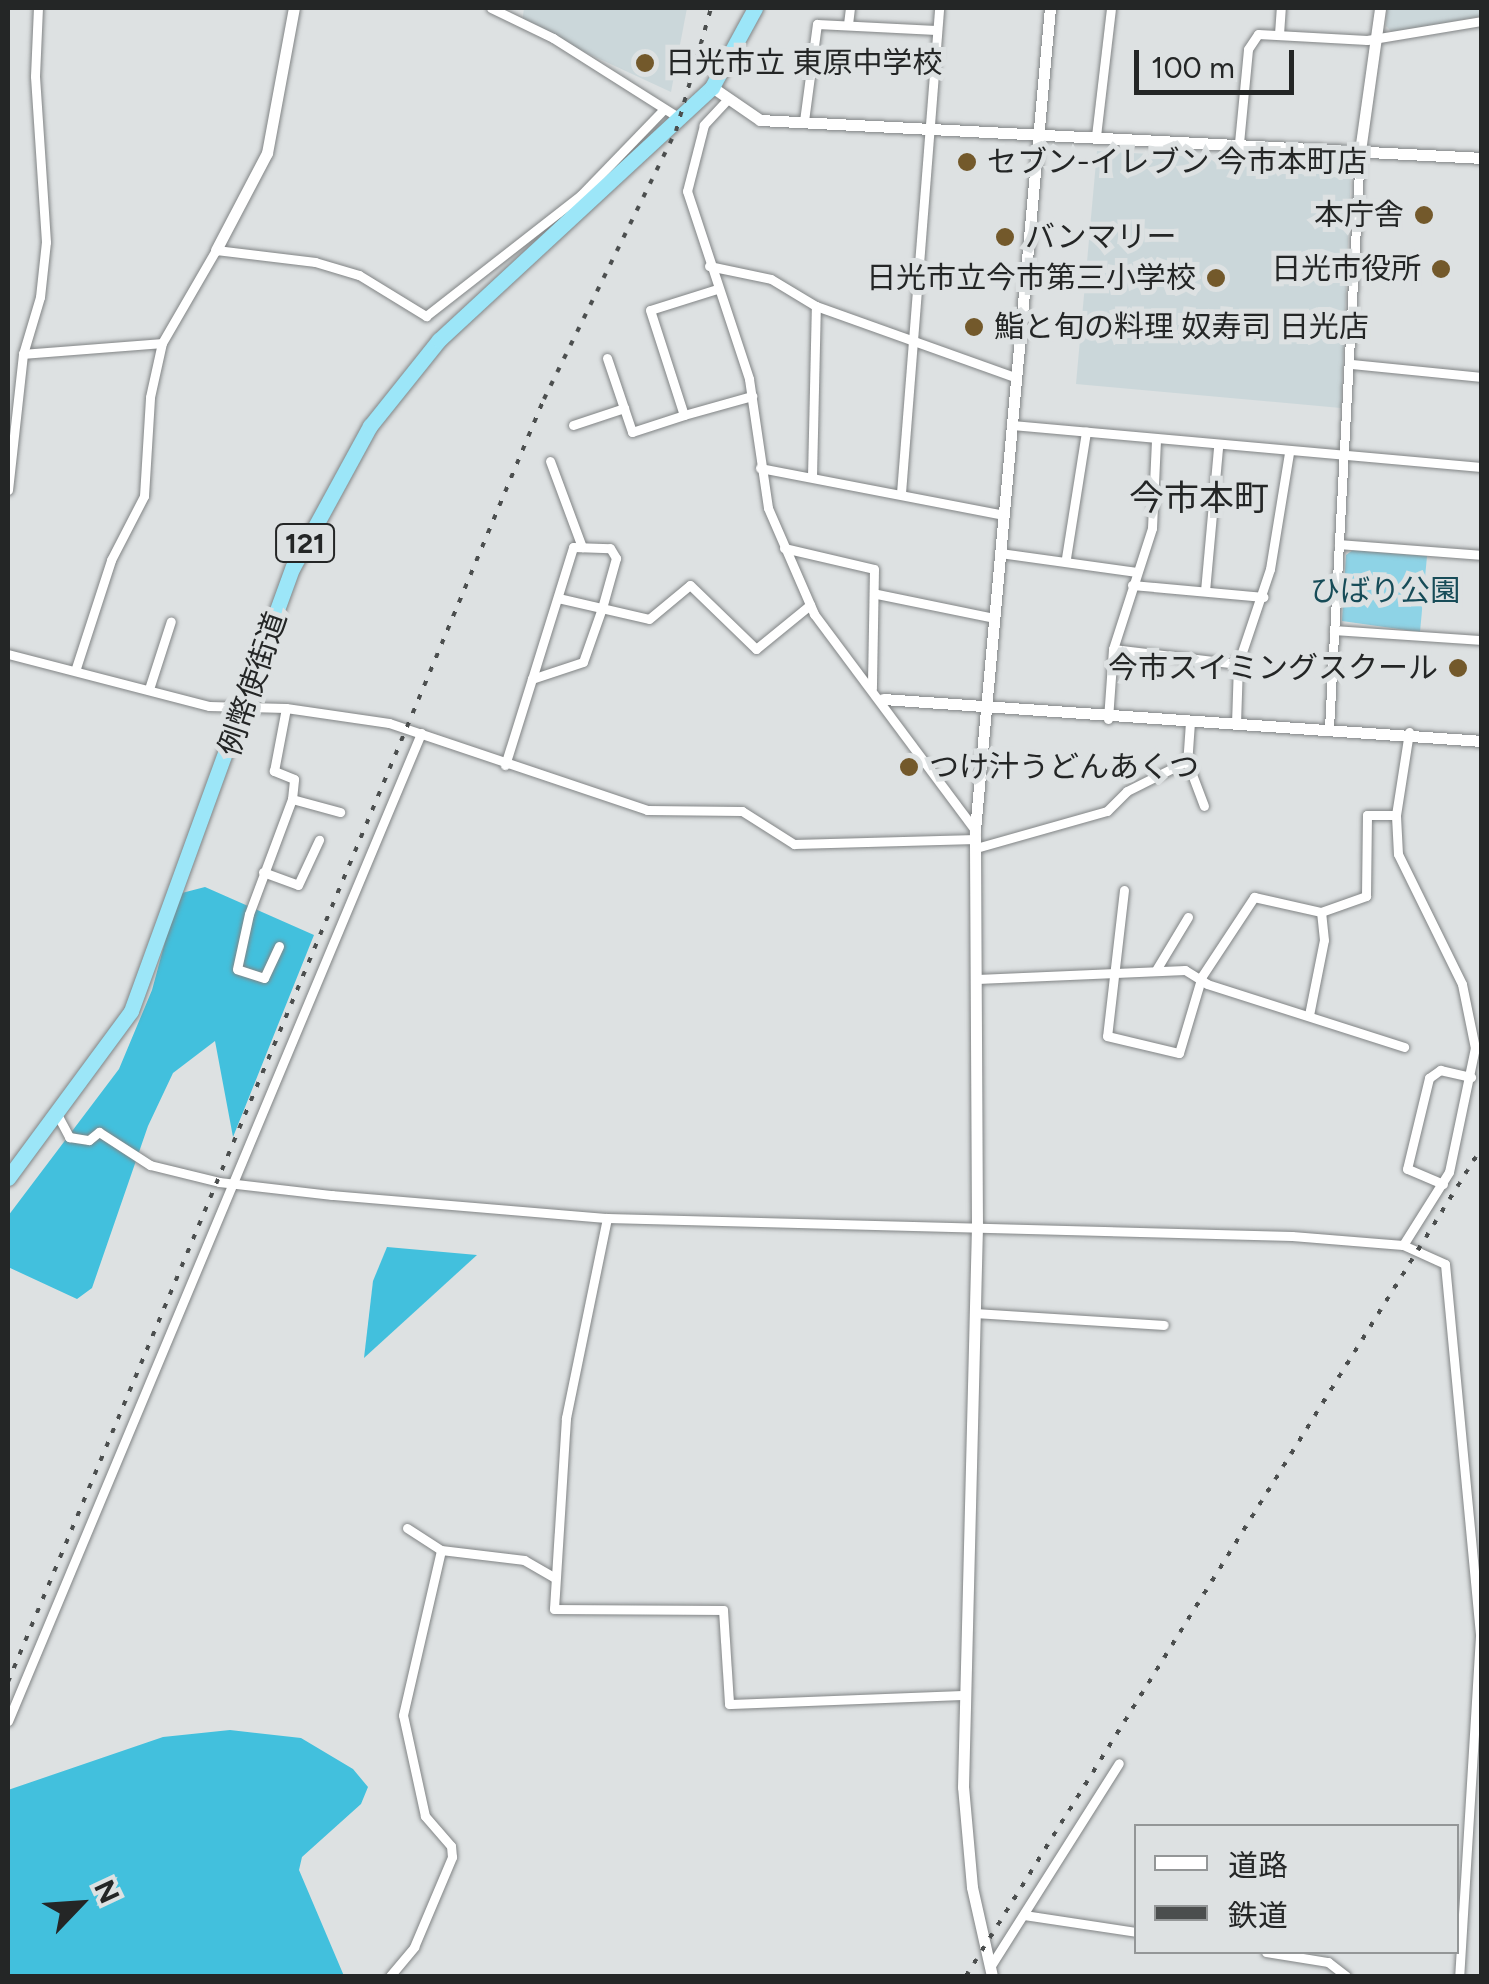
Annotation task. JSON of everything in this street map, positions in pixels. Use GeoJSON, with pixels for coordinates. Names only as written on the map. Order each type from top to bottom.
{"type":"FeatureCollection","features":[{"type":"Feature","properties":{"kind":"highway","name":"例幣使街道"},"geometry":{"type":"LineString","coordinates":[[8,1178],[58,1116],[131,1012],[294,568],[370,426],[438,340],[670,114],[712,86],[756,8]]}},
{"type":"Feature","properties":{"kind":"street"},"geometry":{"type":"LineString","coordinates":[[8,490],[23,354],[40,296],[46,242],[35,76],[38,8]]}},
{"type":"Feature","properties":{"kind":"street"},"geometry":{"type":"LineString","coordinates":[[76,668],[111,560],[144,496],[150,397],[162,343],[267,153],[294,8]]}},
{"type":"Feature","properties":{"kind":"street"},"geometry":{"type":"LineString","coordinates":[[216,250],[276,255],[359,274],[426,316],[581,195],[670,114],[497,8]]}},
{"type":"Feature","properties":{"kind":"street"},"geometry":{"type":"LineString","coordinates":[[848,24],[850,8]]}},
{"type":"Feature","properties":{"kind":"street"},"geometry":{"type":"LineString","coordinates":[[901,493],[916,342],[939,8]]}},
{"type":"Feature","properties":{"kind":"street"},"geometry":{"type":"LineString","coordinates":[[991,1972],[967,1842],[964,1696],[977,1228],[976,839],[1014,376],[1050,8]]}},
{"type":"Feature","properties":{"kind":"street"},"geometry":{"type":"LineString","coordinates":[[1096,136],[1111,8]]}},
{"type":"Feature","properties":{"kind":"street"},"geometry":{"type":"LineString","coordinates":[[1279,34],[1280,8]]}},
{"type":"Feature","properties":{"kind":"street"},"geometry":{"type":"LineString","coordinates":[[1329,728],[1360,152],[1380,8]]}},
{"type":"Feature","properties":{"kind":"street"},"geometry":{"type":"LineString","coordinates":[[1239,143],[1252,37],[1279,34],[1378,38],[1482,21]]}},
{"type":"Feature","properties":{"kind":"street"},"geometry":{"type":"LineString","coordinates":[[804,121],[817,24],[936,30]]}},
{"type":"Feature","properties":{"kind":"street"},"geometry":{"type":"LineString","coordinates":[[712,86],[726,100],[760,120],[1482,158]]}},
{"type":"Feature","properties":{"kind":"street"},"geometry":{"type":"LineString","coordinates":[[726,100],[704,125],[686,191],[752,396],[760,468],[784,548],[810,605],[884,699],[976,839]]}},
{"type":"Feature","properties":{"kind":"street"},"geometry":{"type":"LineString","coordinates":[[708,266],[771,279],[816,306],[1014,376]]}},
{"type":"Feature","properties":{"kind":"street"},"geometry":{"type":"LineString","coordinates":[[684,415],[650,310],[717,289]]}},
{"type":"Feature","properties":{"kind":"street"},"geometry":{"type":"LineString","coordinates":[[812,477],[816,306]]}},
{"type":"Feature","properties":{"kind":"street"},"geometry":{"type":"LineString","coordinates":[[23,354],[162,343]]}},
{"type":"Feature","properties":{"kind":"street"},"geometry":{"type":"LineString","coordinates":[[607,358],[632,432],[752,396]]}},
{"type":"Feature","properties":{"kind":"street"},"geometry":{"type":"LineString","coordinates":[[1351,364],[1482,377]]}},
{"type":"Feature","properties":{"kind":"street"},"geometry":{"type":"LineString","coordinates":[[573,425],[624,408]]}},
{"type":"Feature","properties":{"kind":"street"},"geometry":{"type":"LineString","coordinates":[[1011,425],[1290,453],[1482,466]]}},
{"type":"Feature","properties":{"kind":"street"},"geometry":{"type":"LineString","coordinates":[[1066,558],[1086,432]]}},
{"type":"Feature","properties":{"kind":"street"},"geometry":{"type":"LineString","coordinates":[[1108,719],[1113,649],[1152,528],[1156,440]]}},
{"type":"Feature","properties":{"kind":"street"},"geometry":{"type":"LineString","coordinates":[[1205,591],[1218,446]]}},
{"type":"Feature","properties":{"kind":"street"},"geometry":{"type":"LineString","coordinates":[[1236,724],[1238,664],[1262,597],[1290,453]]}},
{"type":"Feature","properties":{"kind":"street"},"geometry":{"type":"LineString","coordinates":[[550,460],[582,548]]}},
{"type":"Feature","properties":{"kind":"street"},"geometry":{"type":"LineString","coordinates":[[760,468],[1003,515]]}},
{"type":"Feature","properties":{"kind":"street"},"geometry":{"type":"LineString","coordinates":[[1340,544],[1482,555]]}},
{"type":"Feature","properties":{"kind":"street"},"geometry":{"type":"LineString","coordinates":[[505,765],[572,547],[610,548],[616,558],[583,662],[532,678]]}},
{"type":"Feature","properties":{"kind":"street"},"geometry":{"type":"LineString","coordinates":[[784,548],[874,569],[877,594],[872,688]]}},
{"type":"Feature","properties":{"kind":"street"},"geometry":{"type":"LineString","coordinates":[[1000,553],[1066,558],[1137,572]]}},
{"type":"Feature","properties":{"kind":"street"},"geometry":{"type":"LineString","coordinates":[[558,598],[648,619],[690,585],[756,649],[810,605]]}},
{"type":"Feature","properties":{"kind":"street"},"geometry":{"type":"LineString","coordinates":[[1132,585],[1262,597]]}},
{"type":"Feature","properties":{"kind":"street"},"geometry":{"type":"LineString","coordinates":[[877,594],[994,618]]}},
{"type":"Feature","properties":{"kind":"street"},"geometry":{"type":"LineString","coordinates":[[149,689],[171,621]]}},
{"type":"Feature","properties":{"kind":"street"},"geometry":{"type":"LineString","coordinates":[[1334,630],[1482,640]]}},
{"type":"Feature","properties":{"kind":"street"},"geometry":{"type":"LineString","coordinates":[[1113,649],[1238,664]]}},
{"type":"Feature","properties":{"kind":"street"},"geometry":{"type":"LineString","coordinates":[[8,654],[76,668],[209,706],[286,708],[421,733],[505,765],[647,810],[742,811],[794,844],[976,839],[1106,810],[1127,791],[1187,760]]}},
{"type":"Feature","properties":{"kind":"street"},"geometry":{"type":"LineString","coordinates":[[884,699],[1108,719],[1408,732],[1482,741]]}},
{"type":"Feature","properties":{"kind":"street"},"geometry":{"type":"LineString","coordinates":[[279,946],[264,978],[237,969],[263,872],[292,798],[294,779],[274,770],[286,708]]}},
{"type":"Feature","properties":{"kind":"street"},"geometry":{"type":"LineString","coordinates":[[1190,722],[1187,760],[1204,806]]}},
{"type":"Feature","properties":{"kind":"street"},"geometry":{"type":"LineString","coordinates":[[1403,1245],[1444,1184],[1471,1077],[1474,1032],[1467,999],[1400,862],[1396,815],[1408,732]]}},
{"type":"Feature","properties":{"kind":"street"},"geometry":{"type":"LineString","coordinates":[[8,1720],[421,733]]}},
{"type":"Feature","properties":{"kind":"street"},"geometry":{"type":"LineString","coordinates":[[292,798],[340,812]]}},
{"type":"Feature","properties":{"kind":"street"},"geometry":{"type":"LineString","coordinates":[[1124,890],[1119,972],[1107,1036],[1179,1052],[1202,976],[1254,897],[1321,912],[1366,896],[1366,816],[1396,815]]}},
{"type":"Feature","properties":{"kind":"street"},"geometry":{"type":"LineString","coordinates":[[263,872],[298,885],[319,840]]}},
{"type":"Feature","properties":{"kind":"street"},"geometry":{"type":"LineString","coordinates":[[1309,1015],[1324,940],[1321,912]]}},
{"type":"Feature","properties":{"kind":"street"},"geometry":{"type":"LineString","coordinates":[[1156,970],[1188,916]]}},
{"type":"Feature","properties":{"kind":"street"},"geometry":{"type":"LineString","coordinates":[[977,979],[1156,970],[1202,976]]}},
{"type":"Feature","properties":{"kind":"street"},"geometry":{"type":"LineString","coordinates":[[1202,976],[1206,984],[1404,1047]]}},
{"type":"Feature","properties":{"kind":"street"},"geometry":{"type":"LineString","coordinates":[[1444,1184],[1408,1169],[1429,1078],[1440,1070],[1471,1077]]}},
{"type":"Feature","properties":{"kind":"street"},"geometry":{"type":"LineString","coordinates":[[58,1116],[69,1137],[89,1140],[99,1132],[150,1164],[232,1184],[607,1218],[1403,1245],[1445,1264],[1477,1590],[1477,1716],[1458,1976]]}},
{"type":"Feature","properties":{"kind":"street"},"geometry":{"type":"LineString","coordinates":[[607,1218],[566,1418],[554,1609],[724,1610],[724,1700],[729,1704],[964,1696]]}},
{"type":"Feature","properties":{"kind":"street"},"geometry":{"type":"LineString","coordinates":[[975,1313],[1164,1325]]}},
{"type":"Feature","properties":{"kind":"street"},"geometry":{"type":"LineString","coordinates":[[407,1528],[441,1550],[524,1560],[554,1577]]}},
{"type":"Feature","properties":{"kind":"street"},"geometry":{"type":"LineString","coordinates":[[390,1976],[414,1946],[452,1857],[451,1846],[426,1816],[403,1715],[441,1550]]}},
{"type":"Feature","properties":{"kind":"street"},"geometry":{"type":"LineString","coordinates":[[991,1972],[1119,1763]]}},
{"type":"Feature","properties":{"kind":"street"},"geometry":{"type":"LineString","coordinates":[[1024,1915],[1134,1932]]}},
{"type":"Feature","properties":{"kind":"street"},"geometry":{"type":"LineString","coordinates":[[1291,1954],[1329,1957],[1346,1976]]}},
{"type":"Feature","properties":{"kind":"shaded area","name":"日光市立 東原中学校"},"geometry":{"type":"Polygon","coordinates":[[[524,8],[687,8],[671,92],[522,23],[524,8]]]}},
{"type":"Feature","properties":{"kind":"shaded area"},"geometry":{"type":"Polygon","coordinates":[[[1387,8],[1481,8],[1481,16],[1393,33],[1386,26],[1387,8]]]}},
{"type":"Feature","properties":{"kind":"shaded area","name":"日光市立今市第三小学校"},"geometry":{"type":"Polygon","coordinates":[[[1097,151],[1344,165],[1351,171],[1341,408],[1076,384],[1097,151]]]}},
{"type":"Feature","properties":{"kind":"shaded area"},"geometry":{"type":"Polygon","coordinates":[[[205,887],[314,935],[233,1137],[215,1041],[173,1073],[148,1126],[92,1288],[77,1299],[8,1267],[8,1216],[119,1069],[152,990],[178,894],[205,887]]]}},
{"type":"Feature","properties":{"kind":"shaded area"},"geometry":{"type":"Polygon","coordinates":[[[387,1247],[477,1255],[364,1358],[373,1281],[387,1247]]]}},
{"type":"Feature","properties":{"kind":"shaded area"},"geometry":{"type":"Polygon","coordinates":[[[230,1730],[301,1738],[353,1769],[368,1787],[361,1804],[302,1857],[299,1870],[344,1976],[8,1976],[8,1790],[163,1737],[230,1730]]]}},
{"type":"Feature","properties":{"kind":"green space","name":"ひばり公園"},"geometry":{"type":"Polygon","coordinates":[[[1353,550],[1427,556],[1420,632],[1342,621],[1346,555],[1353,550]]]}},
{"type":"Feature","properties":{"kind":"railway"},"geometry":{"type":"LineString","coordinates":[[8,1682],[544,399],[676,131],[711,8]]}},
{"type":"Feature","properties":{"kind":"railway"},"geometry":{"type":"LineString","coordinates":[[966,1976],[1482,1147]]}},
{"type":"Feature","properties":{"kind":"place","name":"日光市立 東原中学校"},"geometry":{"type":"Point","coordinates":[645,63]}},
{"type":"Feature","properties":{"kind":"place","name":"セブン-イレブン 今市本町店"},"geometry":{"type":"Point","coordinates":[967,162]}},
{"type":"Feature","properties":{"kind":"place","name":"本庁舎"},"geometry":{"type":"Point","coordinates":[1424,215]}},
{"type":"Feature","properties":{"kind":"place","name":"バンマリー"},"geometry":{"type":"Point","coordinates":[1005,237]}},
{"type":"Feature","properties":{"kind":"place","name":"日光市役所"},"geometry":{"type":"Point","coordinates":[1441,269]}},
{"type":"Feature","properties":{"kind":"place","name":"日光市立今市第三小学校"},"geometry":{"type":"Point","coordinates":[1216,278]}},
{"type":"Feature","properties":{"kind":"place","name":"鮨と旬の料理 奴寿司 日光店"},"geometry":{"type":"Point","coordinates":[974,327]}},
{"type":"Feature","properties":{"kind":"place","name":"今市スイミングスクール"},"geometry":{"type":"Point","coordinates":[1458,668]}},
{"type":"Feature","properties":{"kind":"place","name":"つけ汁うどんあくつ"},"geometry":{"type":"Point","coordinates":[909,767]}},
{"type":"Feature","properties":{"kind":"district","name":"今市本町"},"geometry":{"type":"Point","coordinates":[1199,498]}}]}
